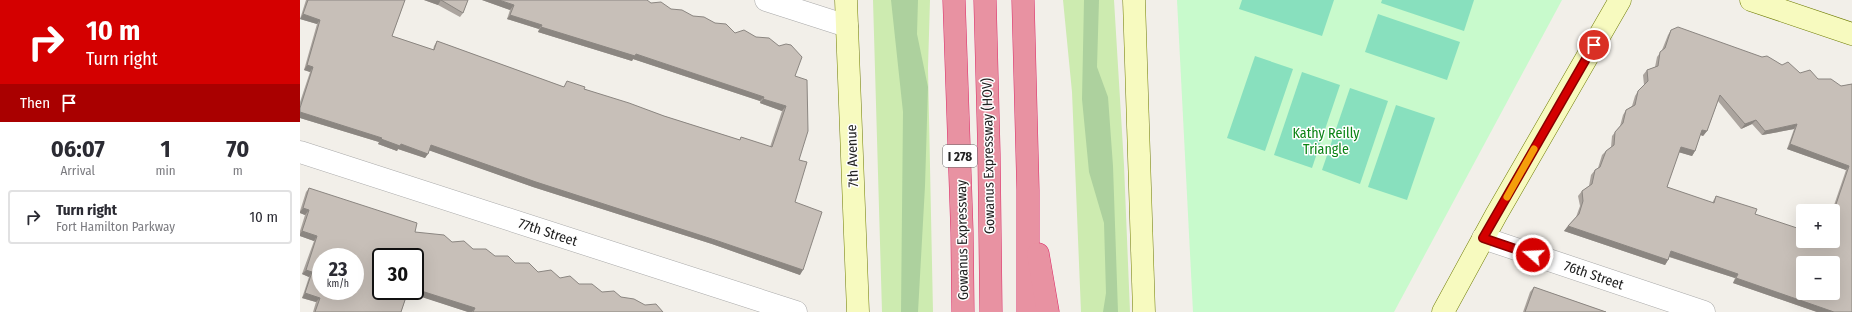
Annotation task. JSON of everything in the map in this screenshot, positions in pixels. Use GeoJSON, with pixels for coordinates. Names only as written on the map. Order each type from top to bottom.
{"type":"FeatureCollection","features":[{"type":"Feature","properties":{"kind":"highway","name":"Gowanus Expressway"},"geometry":{"type":"LineString","coordinates":[[954,0],[962,232],[963,312]]}},
{"type":"Feature","properties":{"kind":"highway","name":"Gowanus Expressway (HOV)"},"geometry":{"type":"LineString","coordinates":[[985,0],[991,312]]}},
{"type":"Feature","properties":{"kind":"highway"},"geometry":{"type":"LineString","coordinates":[[1023,0],[1028,190],[1028,312]]}},
{"type":"Feature","properties":{"kind":"highway"},"geometry":{"type":"LineString","coordinates":[[1028,190],[1048,312]]}},
{"type":"Feature","properties":{"kind":"main road","name":"7th Avenue"},"geometry":{"type":"LineString","coordinates":[[846,0],[858,312]]}},
{"type":"Feature","properties":{"kind":"main road"},"geometry":{"type":"LineString","coordinates":[[1134,0],[1144,312]]}},
{"type":"Feature","properties":{"kind":"main road"},"geometry":{"type":"LineString","coordinates":[[1443,312],[1483,238],[1620,0]]}},
{"type":"Feature","properties":{"kind":"main road"},"geometry":{"type":"LineString","coordinates":[[1750,0],[1852,34]]}},
{"type":"Feature","properties":{"kind":"street"},"geometry":{"type":"LineString","coordinates":[[766,0],[847,26]]}},
{"type":"Feature","properties":{"kind":"street","name":"77th Street"},"geometry":{"type":"LineString","coordinates":[[300,152],[796,312]]}},
{"type":"Feature","properties":{"kind":"street","name":"76th Street"},"geometry":{"type":"LineString","coordinates":[[1483,238],[1704,312]]}},
{"type":"Feature","properties":{"kind":"green space"},"geometry":{"type":"Polygon","coordinates":[[[873,0],[930,0],[928,68],[933,312],[882,312],[873,0]]]}},
{"type":"Feature","properties":{"kind":"green space"},"geometry":{"type":"Polygon","coordinates":[[[891,0],[918,0],[917,34],[928,87],[925,186],[918,312],[901,312],[903,112],[891,0]]]}},
{"type":"Feature","properties":{"kind":"green space"},"geometry":{"type":"Polygon","coordinates":[[[1063,0],[1114,0],[1124,165],[1130,312],[1081,312],[1072,92],[1063,0]]]}},
{"type":"Feature","properties":{"kind":"green space"},"geometry":{"type":"Polygon","coordinates":[[[1084,0],[1099,0],[1097,67],[1108,97],[1113,166],[1118,312],[1103,312],[1106,293],[1104,223],[1089,172],[1082,99],[1084,0]]]}},
{"type":"Feature","properties":{"kind":"green space","name":"Kathy Reilly Triangle"},"geometry":{"type":"Polygon","coordinates":[[[1177,0],[1562,0],[1394,312],[1193,312],[1177,0]]]}},
{"type":"Feature","properties":{"kind":"green space"},"geometry":{"type":"Polygon","coordinates":[[[1242,0],[1334,0],[1322,36],[1239,9],[1242,0]]]}},
{"type":"Feature","properties":{"kind":"green space"},"geometry":{"type":"Polygon","coordinates":[[[1382,0],[1474,0],[1464,31],[1381,3],[1382,0]]]}},
{"type":"Feature","properties":{"kind":"green space"},"geometry":{"type":"Polygon","coordinates":[[[1378,14],[1460,42],[1447,80],[1365,52],[1378,14]]]}},
{"type":"Feature","properties":{"kind":"green space"},"geometry":{"type":"Polygon","coordinates":[[[1255,56],[1293,69],[1265,151],[1227,138],[1255,56]]]}},
{"type":"Feature","properties":{"kind":"green space"},"geometry":{"type":"Polygon","coordinates":[[[1302,72],[1340,85],[1312,168],[1274,155],[1302,72]]]}},
{"type":"Feature","properties":{"kind":"green space"},"geometry":{"type":"Polygon","coordinates":[[[1350,88],[1388,101],[1360,184],[1322,170],[1350,88]]]}},
{"type":"Feature","properties":{"kind":"green space"},"geometry":{"type":"Polygon","coordinates":[[[1396,105],[1435,118],[1407,200],[1368,187],[1396,105]]]}},
{"type":"Feature","properties":{"kind":"building"},"geometry":{"type":"Polygon","coordinates":[[[308,0],[405,0],[392,36],[434,50],[437,41],[564,87],[567,81],[585,87],[584,89],[664,116],[740,140],[741,137],[772,147],[786,106],[763,99],[764,97],[636,54],[635,56],[541,27],[542,25],[510,15],[514,5],[499,0],[647,0],[651,3],[661,2],[671,9],[682,10],[693,16],[704,17],[715,23],[726,24],[735,33],[744,30],[756,37],[769,38],[779,46],[786,44],[791,45],[802,57],[795,76],[807,80],[808,131],[799,160],[807,162],[795,202],[822,212],[803,270],[536,182],[431,145],[428,154],[300,112],[313,67],[307,65],[320,20],[303,14],[308,0]]]}},
{"type":"Feature","properties":{"kind":"building"},"geometry":{"type":"Polygon","coordinates":[[[441,0],[468,0],[463,13],[441,0]]]}},
{"type":"Feature","properties":{"kind":"building"},"geometry":{"type":"Polygon","coordinates":[[[1678,27],[1762,57],[1767,56],[1782,65],[1788,62],[1800,73],[1810,70],[1818,79],[1831,79],[1841,86],[1852,84],[1852,312],[1834,312],[1799,300],[1840,300],[1840,256],[1796,256],[1796,299],[1736,278],[1738,274],[1671,251],[1668,260],[1568,226],[1579,214],[1583,201],[1582,191],[1592,184],[1595,170],[1600,167],[1606,151],[1614,145],[1615,132],[1623,123],[1626,110],[1635,105],[1638,91],[1648,81],[1647,70],[1658,66],[1660,52],[1665,48],[1671,30],[1678,27]],[[1720,95],[1707,131],[1702,130],[1695,151],[1681,147],[1667,187],[1714,203],[1716,196],[1757,209],[1755,214],[1796,228],[1796,248],[1840,248],[1840,204],[1836,204],[1849,166],[1790,144],[1797,124],[1765,131],[1756,120],[1745,124],[1720,95]]]}},
{"type":"Feature","properties":{"kind":"building"},"geometry":{"type":"Polygon","coordinates":[[[309,188],[417,223],[415,232],[444,235],[452,242],[464,241],[473,249],[486,249],[495,256],[508,256],[515,263],[529,263],[538,272],[551,270],[560,278],[570,276],[579,284],[592,284],[602,292],[614,291],[621,297],[634,299],[645,305],[656,304],[663,312],[473,312],[475,308],[424,292],[424,248],[372,248],[372,300],[405,300],[401,312],[315,312],[319,300],[364,300],[364,248],[313,248],[317,236],[302,231],[309,210],[303,208],[309,188]]]}},
{"type":"Feature","properties":{"kind":"building"},"geometry":{"type":"Polygon","coordinates":[[[312,251],[312,272],[306,270],[312,251]]]}},
{"type":"Feature","properties":{"kind":"building"},"geometry":{"type":"Polygon","coordinates":[[[312,272],[312,295],[305,293],[312,272]]]}},
{"type":"Feature","properties":{"kind":"building"},"geometry":{"type":"Polygon","coordinates":[[[1534,287],[1606,312],[1525,312],[1534,287]]]}},
{"type":"Feature","properties":{"kind":"slow traffic"},"geometry":{"type":"LineString","coordinates":[[1507,197],[1534,149]]}},
{"type":"Feature","properties":{"kind":"route"},"geometry":{"type":"LineString","coordinates":[[1533,255],[1483,238],[1594,45]]}}]}
